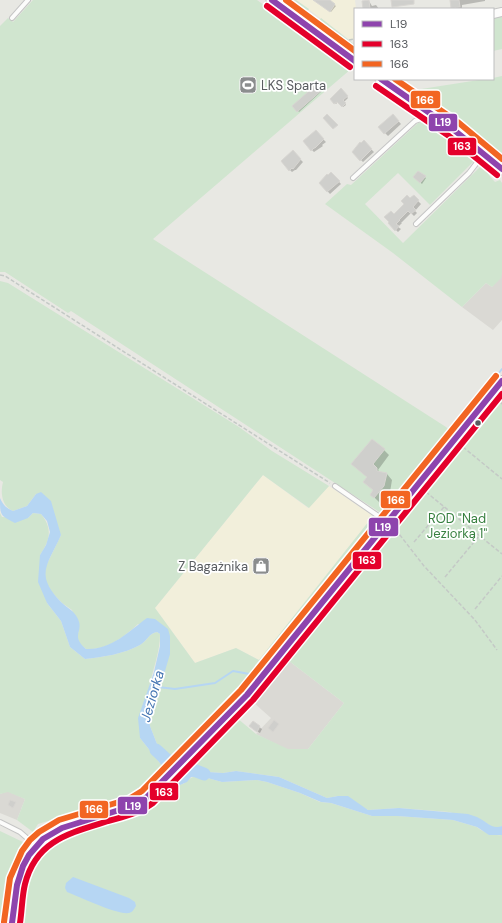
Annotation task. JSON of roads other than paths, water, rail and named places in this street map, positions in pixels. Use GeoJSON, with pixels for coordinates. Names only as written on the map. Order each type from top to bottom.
{"type":"FeatureCollection","features":[{"type":"Feature","properties":{"kind":"main road"},"geometry":{"type":"LineString","coordinates":[[272,0],[354,59]]}},
{"type":"Feature","properties":{"kind":"main road"},"geometry":{"type":"LineString","coordinates":[[382,80],[432,115],[502,169]]}},
{"type":"Feature","properties":{"kind":"street"},"geometry":{"type":"LineString","coordinates":[[12,923],[18,882],[26,862],[42,839],[57,829],[135,804],[147,797],[200,744],[257,683],[502,380]]}},
{"type":"Feature","properties":{"kind":"lane"},"geometry":{"type":"LineString","coordinates":[[12,18],[28,0]]}},
{"type":"Feature","properties":{"kind":"lane"},"geometry":{"type":"LineString","coordinates":[[354,178],[415,121],[432,115]]}},
{"type":"Feature","properties":{"kind":"lane"},"geometry":{"type":"LineString","coordinates":[[416,224],[469,173],[484,154]]}},
{"type":"Feature","properties":{"kind":"lane"},"geometry":{"type":"LineString","coordinates":[[335,486],[388,522]]}},
{"type":"Feature","properties":{"kind":"lane"},"geometry":{"type":"LineString","coordinates":[[0,822],[20,832],[36,846]]}},
{"type":"Feature","properties":{"kind":"water"},"geometry":{"type":"Polygon","coordinates":[[[41,492],[51,501],[61,535],[46,569],[48,584],[61,602],[74,613],[78,619],[80,627],[78,637],[81,644],[86,649],[103,647],[119,639],[147,618],[155,619],[168,629],[170,636],[170,654],[149,718],[150,726],[157,744],[172,758],[163,767],[140,738],[138,718],[154,672],[160,646],[160,634],[157,632],[154,633],[140,645],[113,655],[85,659],[70,647],[61,621],[47,603],[38,582],[40,555],[46,545],[50,532],[47,521],[41,514],[33,513],[28,518],[15,523],[2,514],[0,508],[0,498],[2,503],[8,509],[13,511],[27,506],[36,494],[41,492]]]}},
{"type":"Feature","properties":{"kind":"water"},"geometry":{"type":"Polygon","coordinates":[[[190,766],[208,772],[223,773],[236,771],[279,777],[327,798],[348,796],[368,810],[399,808],[468,814],[477,817],[492,826],[502,826],[502,835],[489,835],[477,827],[453,820],[397,816],[372,816],[331,803],[321,802],[300,793],[257,780],[222,782],[200,776],[191,777],[187,782],[180,785],[174,783],[190,766]]]}},
{"type":"Feature","properties":{"kind":"water"},"geometry":{"type":"Polygon","coordinates":[[[73,877],[129,898],[135,902],[136,906],[130,913],[123,913],[108,909],[67,892],[65,888],[66,883],[73,877]]]}},
{"type":"Feature","properties":{"kind":"waterway"},"geometry":{"type":"LineString","coordinates":[[474,404],[502,369]]}},
{"type":"Feature","properties":{"kind":"waterway"},"geometry":{"type":"LineString","coordinates":[[383,514],[466,414]]}},
{"type":"Feature","properties":{"kind":"waterway"},"geometry":{"type":"LineString","coordinates":[[158,687],[175,689],[215,683],[233,671],[255,675],[378,520]]}},
{"type":"Feature","properties":{"kind":"waterway","name":"Jeziorka"},"geometry":{"type":"LineString","coordinates":[[156,750],[167,760],[204,774]]}},
{"type":"Feature","properties":{"kind":"place","name":"LKS Sparta"},"geometry":{"type":"Point","coordinates":[248,85]}},
{"type":"Feature","properties":{"kind":"place","name":"Z Bagażnika"},"geometry":{"type":"Point","coordinates":[261,566]}},
{"type":"Feature","properties":{"kind":"park label","name":"ROD \"Nad Jeziorką 1\""},"geometry":{"type":"Point","coordinates":[457,526]}}]}
